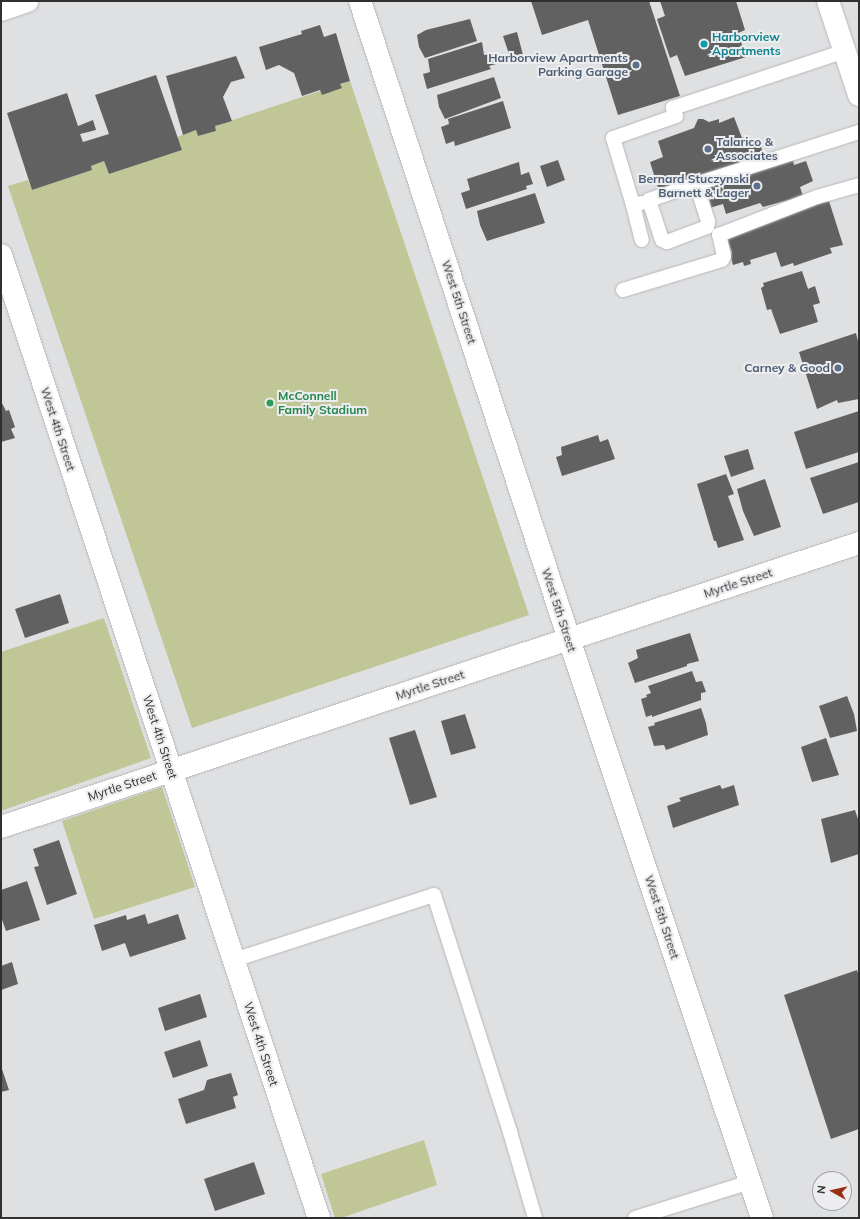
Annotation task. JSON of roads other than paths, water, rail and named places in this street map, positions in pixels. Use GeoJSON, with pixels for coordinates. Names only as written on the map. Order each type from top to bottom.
{"type":"FeatureCollection","features":[{"type":"Feature","properties":{"kind":"street"},"geometry":{"type":"LineString","coordinates":[[1,10],[26,1]]}},
{"type":"Feature","properties":{"kind":"street","name":"West 5th Street"},"geometry":{"type":"LineString","coordinates":[[360,1],[569,639],[762,1218]]}},
{"type":"Feature","properties":{"kind":"street"},"geometry":{"type":"LineString","coordinates":[[828,1],[859,95]]}},
{"type":"Feature","properties":{"kind":"street","name":"West 4th Street"},"geometry":{"type":"LineString","coordinates":[[1,256],[319,1218]]}},
{"type":"Feature","properties":{"kind":"street","name":"Myrtle Street"},"geometry":{"type":"LineString","coordinates":[[1,827],[859,543]]}},
{"type":"Feature","properties":{"kind":"lane"},"geometry":{"type":"LineString","coordinates":[[642,240],[613,138],[676,116],[673,108],[845,51]]}},
{"type":"Feature","properties":{"kind":"lane"},"geometry":{"type":"LineString","coordinates":[[633,205],[859,132]]}},
{"type":"Feature","properties":{"kind":"lane"},"geometry":{"type":"LineString","coordinates":[[649,200],[662,240],[667,242],[707,227],[708,222],[696,184]]}},
{"type":"Feature","properties":{"kind":"lane"},"geometry":{"type":"LineString","coordinates":[[623,290],[722,260],[724,256],[719,235],[817,197],[859,185]]}},
{"type":"Feature","properties":{"kind":"lane"},"geometry":{"type":"LineString","coordinates":[[234,960],[434,895],[510,1132],[535,1218]]}},
{"type":"Feature","properties":{"kind":"lane"},"geometry":{"type":"LineString","coordinates":[[635,1218],[750,1182]]}},
{"type":"Feature","properties":{"kind":"place","name":"Harborview Apartments"},"geometry":{"type":"Point","coordinates":[704,44]}},
{"type":"Feature","properties":{"kind":"place","name":"Harborview Apartments Parking Garage"},"geometry":{"type":"Point","coordinates":[636,65]}},
{"type":"Feature","properties":{"kind":"place","name":"Talarico & Associates"},"geometry":{"type":"Point","coordinates":[708,149]}},
{"type":"Feature","properties":{"kind":"place","name":"Bernard Stuczynski Barnett & Lager"},"geometry":{"type":"Point","coordinates":[757,186]}},
{"type":"Feature","properties":{"kind":"place","name":"Carney & Good"},"geometry":{"type":"Point","coordinates":[838,368]}},
{"type":"Feature","properties":{"kind":"place","name":"McConnell Family Stadium"},"geometry":{"type":"Point","coordinates":[270,403]}}]}
